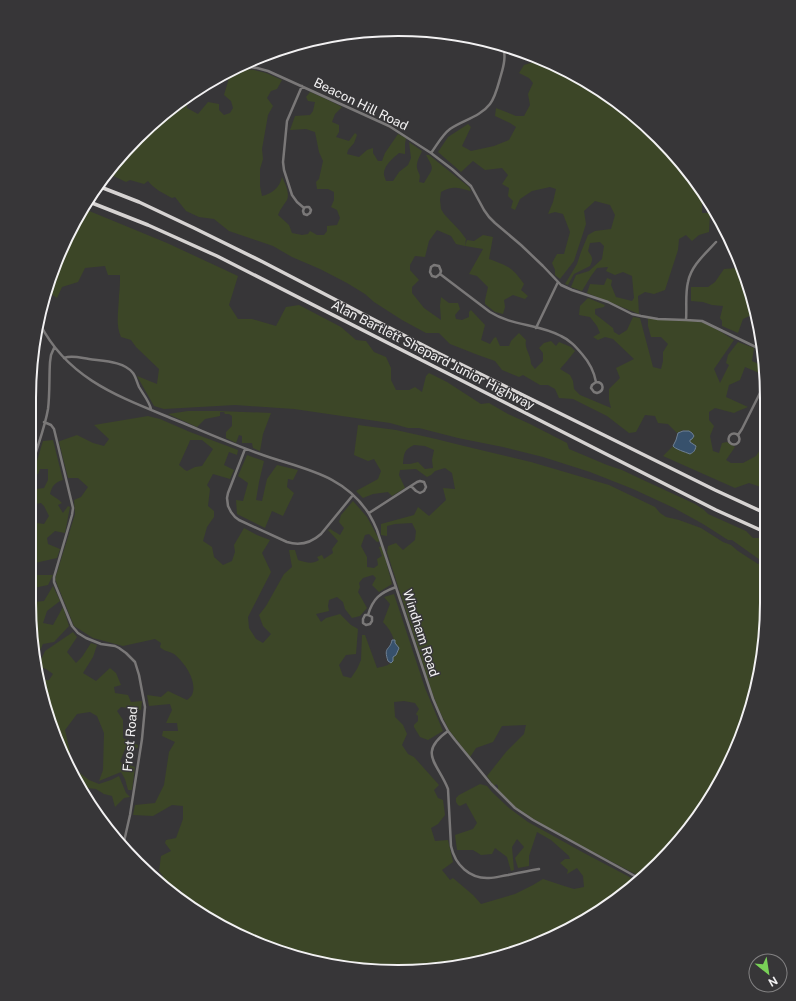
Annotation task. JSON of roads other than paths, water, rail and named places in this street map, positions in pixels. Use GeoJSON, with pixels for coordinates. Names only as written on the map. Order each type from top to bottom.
{"type":"FeatureCollection","features":[{"type":"Feature","properties":{"kind":"highway","name":"Alan Bartlett Shepard Junior Highway"},"geometry":{"type":"LineString","coordinates":[[104,188],[139,202],[194,228],[440,354],[760,511]]}},
{"type":"Feature","properties":{"kind":"highway","name":"Alan Bartlett Shepard Junior Highway"},"geometry":{"type":"LineString","coordinates":[[93,203],[153,227],[221,258],[716,510],[760,529]]}},
{"type":"Feature","properties":{"kind":"street"},"geometry":{"type":"LineString","coordinates":[[431,153],[449,129],[479,114],[490,105],[504,65],[504,52]]}},
{"type":"Feature","properties":{"kind":"street","name":"Beacon Hill Road"},"geometry":{"type":"LineString","coordinates":[[251,67],[262,69],[389,126],[431,153],[470,186],[484,210],[495,224],[521,245],[558,282],[568,289],[608,302],[632,314],[658,319],[697,320],[756,347]]}},
{"type":"Feature","properties":{"kind":"street"},"geometry":{"type":"LineString","coordinates":[[302,86],[288,118],[283,162],[292,195],[304,208]]}},
{"type":"Feature","properties":{"kind":"street"},"geometry":{"type":"LineString","coordinates":[[686,320],[687,286],[689,276],[696,265],[716,242]]}},
{"type":"Feature","properties":{"kind":"street"},"geometry":{"type":"LineString","coordinates":[[434,265],[439,266],[441,269],[440,274],[436,277],[432,275],[430,270],[431,267],[434,265]]}},
{"type":"Feature","properties":{"kind":"street"},"geometry":{"type":"LineString","coordinates":[[440,274],[497,316],[509,321],[557,334],[566,339],[575,346],[588,363],[593,371],[596,382]]}},
{"type":"Feature","properties":{"kind":"street"},"geometry":{"type":"LineString","coordinates":[[536,328],[558,282]]}},
{"type":"Feature","properties":{"kind":"street","name":"Windham Road"},"geometry":{"type":"LineString","coordinates":[[43,329],[54,348],[84,376],[103,389],[245,448],[325,475],[353,495],[369,513],[380,538],[433,699],[448,731],[486,778],[515,808],[533,820],[635,876]]}},
{"type":"Feature","properties":{"kind":"street"},"geometry":{"type":"LineString","coordinates":[[36,451],[48,409],[50,362],[54,348]]}},
{"type":"Feature","properties":{"kind":"street"},"geometry":{"type":"LineString","coordinates":[[64,358],[72,356],[110,362],[119,364],[128,369],[132,372],[151,410]]}},
{"type":"Feature","properties":{"kind":"street"},"geometry":{"type":"LineString","coordinates":[[596,382],[601,383],[603,388],[602,391],[598,393],[593,392],[591,388],[596,382]]}},
{"type":"Feature","properties":{"kind":"street"},"geometry":{"type":"LineString","coordinates":[[738,435],[734,433],[731,435],[729,438],[730,442],[734,444],[738,443],[740,439],[738,435],[760,393]]}},
{"type":"Feature","properties":{"kind":"street","name":"Frost Road"},"geometry":{"type":"LineString","coordinates":[[44,422],[51,425],[54,429],[73,508],[54,577],[54,582],[74,629],[86,638],[101,644],[119,648],[135,662],[143,695],[145,712],[141,750],[124,840]]}},
{"type":"Feature","properties":{"kind":"street"},"geometry":{"type":"LineString","coordinates":[[245,448],[228,495],[230,510],[239,520],[287,542],[302,544],[315,539],[321,534],[353,495]]}},
{"type":"Feature","properties":{"kind":"street"},"geometry":{"type":"LineString","coordinates":[[369,513],[411,486],[420,481],[425,483],[426,487],[424,492],[420,493],[411,486]]}},
{"type":"Feature","properties":{"kind":"street"},"geometry":{"type":"LineString","coordinates":[[368,615],[372,604],[378,597],[385,591],[396,587]]}},
{"type":"Feature","properties":{"kind":"street"},"geometry":{"type":"LineString","coordinates":[[448,731],[436,740],[432,754],[434,765],[448,788],[451,846],[457,861],[465,870],[472,874],[487,878],[495,878],[539,869]]}},
{"type":"Feature","properties":{"kind":"water"},"geometry":{"type":"Polygon","coordinates":[[[689,431],[694,436],[690,442],[696,446],[694,451],[690,454],[673,446],[678,433],[689,431]]]}},
{"type":"Feature","properties":{"kind":"water"},"geometry":{"type":"Polygon","coordinates":[[[392,640],[395,640],[395,643],[399,648],[391,663],[388,661],[386,653],[392,640]]]}}]}
